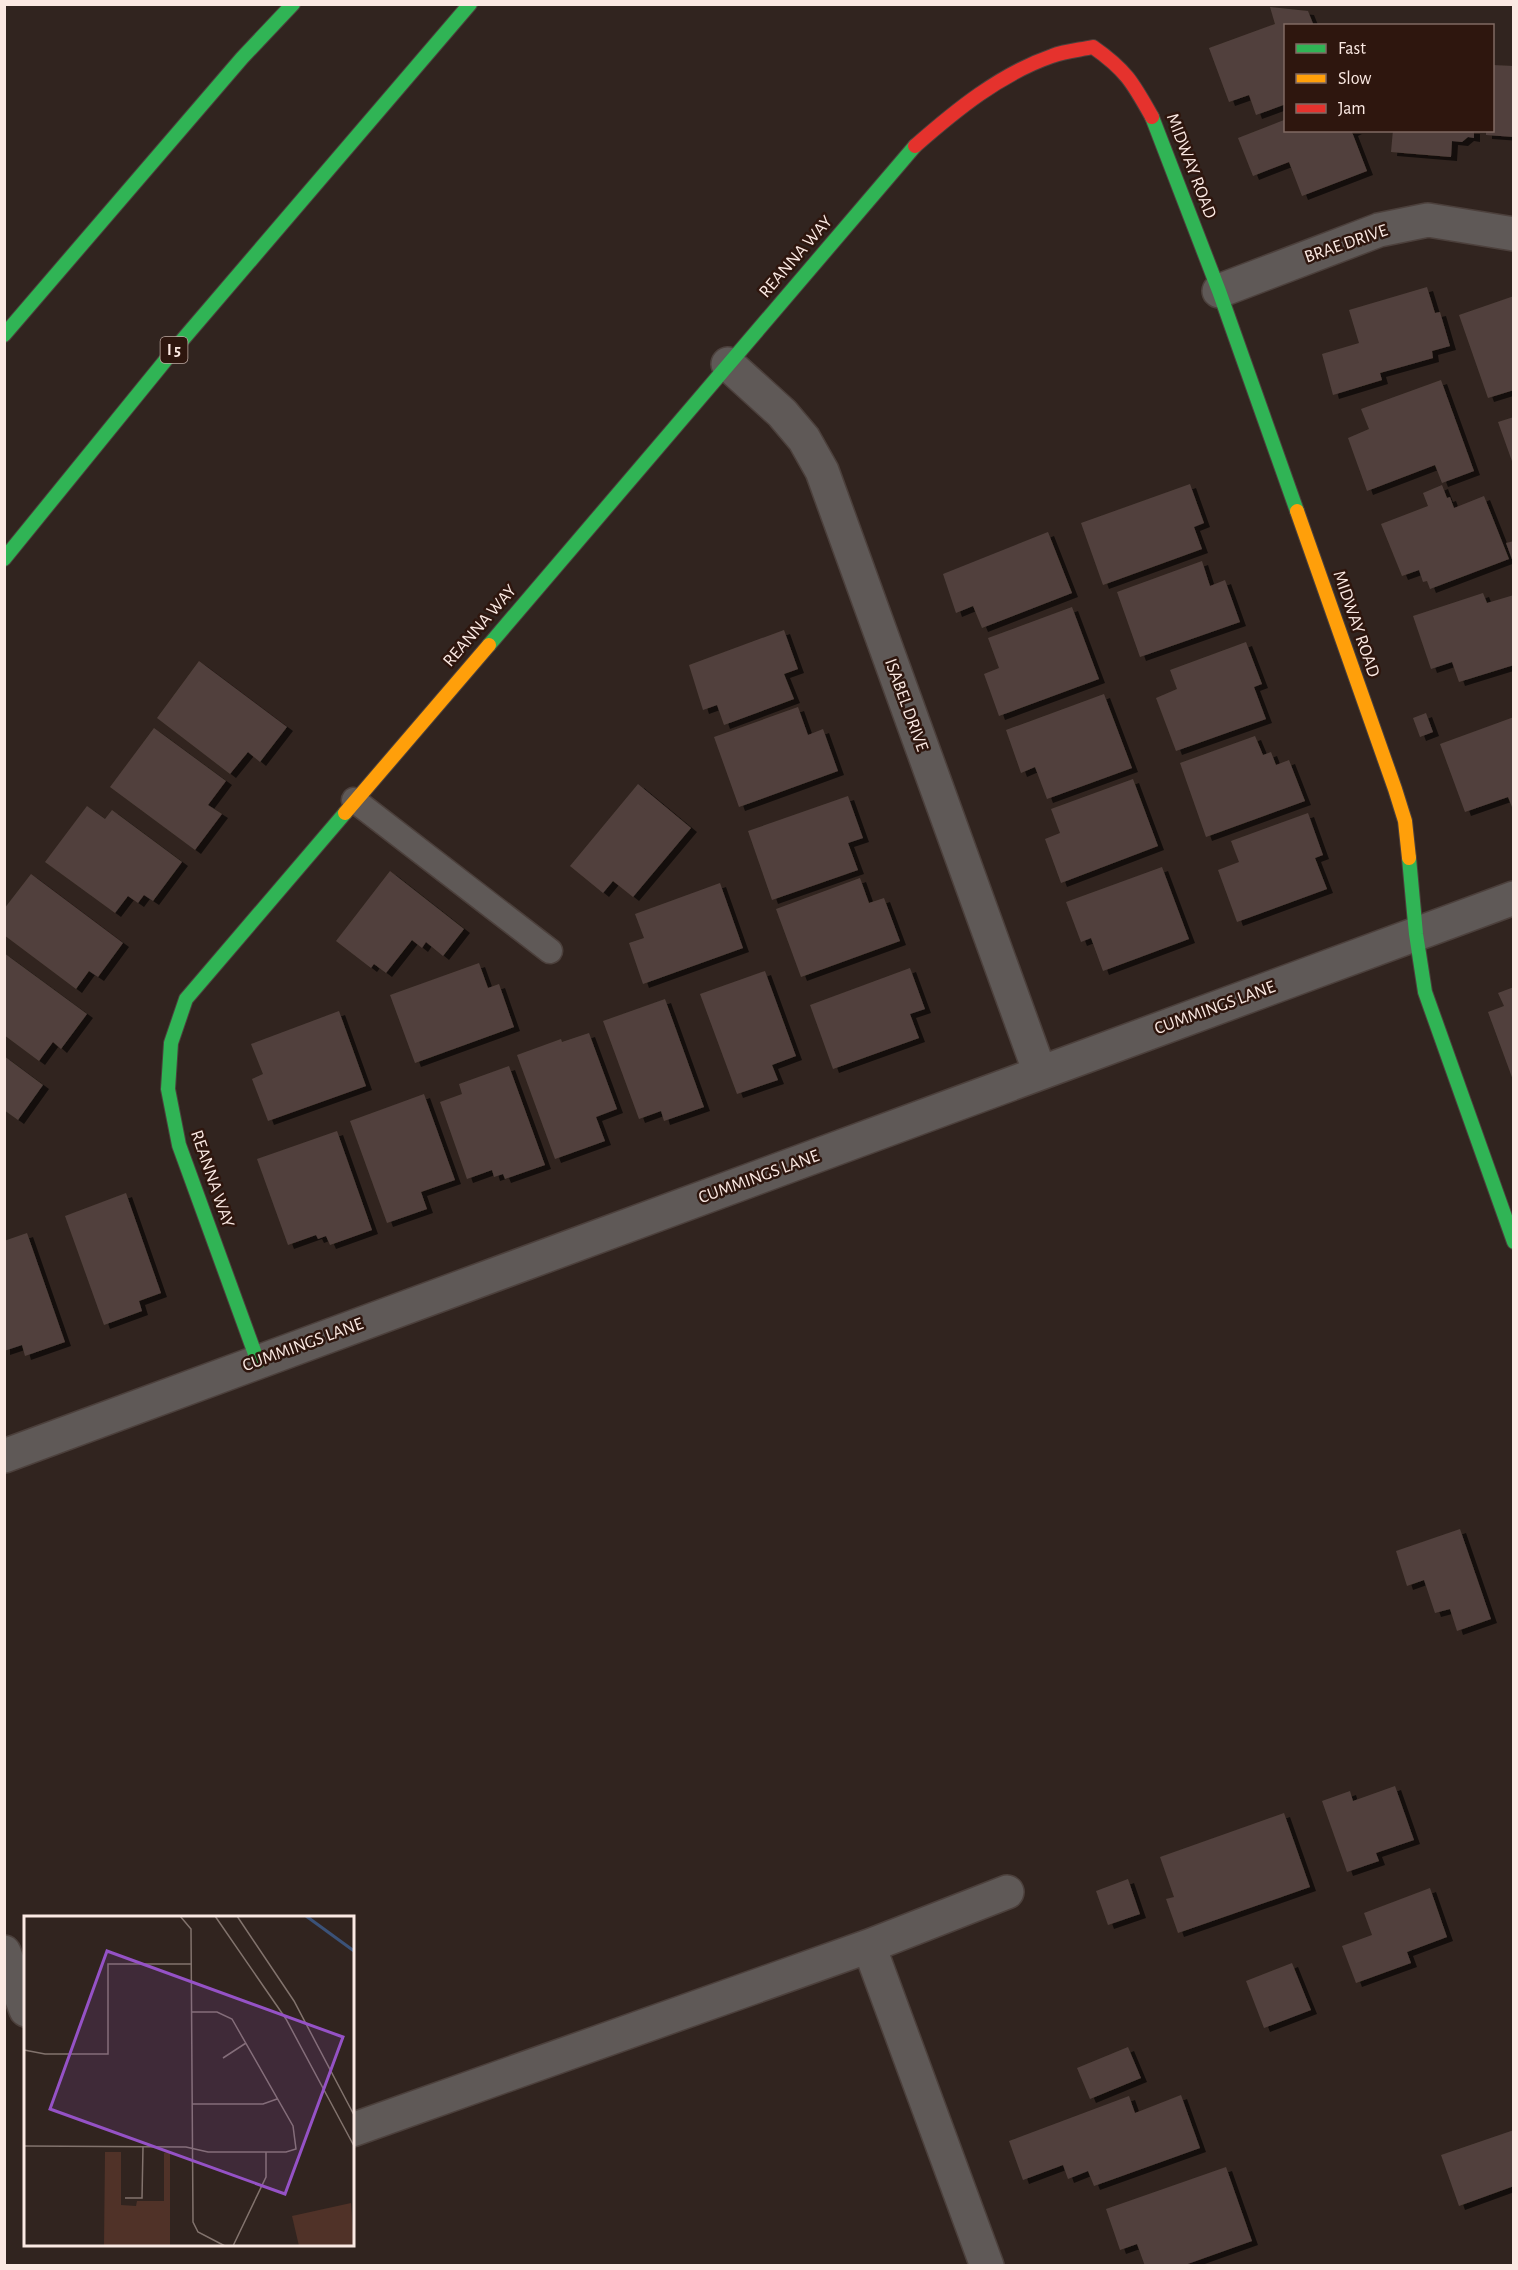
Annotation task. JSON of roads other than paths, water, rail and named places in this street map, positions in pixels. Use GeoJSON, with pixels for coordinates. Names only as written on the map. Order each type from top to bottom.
{"type":"FeatureCollection","features":[{"type":"Feature","properties":{"kind":"main road"},"geometry":{"type":"LineString","coordinates":[[4,335],[242,58],[293,4]]}},
{"type":"Feature","properties":{"kind":"main road","name":"I 5"},"geometry":{"type":"LineString","coordinates":[[4,559],[173,351],[470,4]]}},
{"type":"Feature","properties":{"kind":"main road","name":"MIDWAY ROAD"},"geometry":{"type":"LineString","coordinates":[[1093,47],[1112,60],[1130,78],[1156,124],[1219,291],[1395,789],[1405,821],[1416,934],[1425,992],[1514,1242]]}},
{"type":"Feature","properties":{"kind":"main road","name":"REANNA WAY"},"geometry":{"type":"LineString","coordinates":[[258,1362],[179,1145],[168,1089],[171,1043],[186,999],[915,146],[945,119],[1008,76],[1049,57],[1093,47]]}},
{"type":"Feature","properties":{"kind":"street","name":"BRAE DRIVE"},"geometry":{"type":"LineString","coordinates":[[1219,291],[1379,230],[1428,220],[1514,234]]}},
{"type":"Feature","properties":{"kind":"street","name":"ISABEL DRIVE"},"geometry":{"type":"LineString","coordinates":[[728,364],[782,413],[804,438],[822,471],[1040,1073]]}},
{"type":"Feature","properties":{"kind":"street","name":"CUMMINGS LANE"},"geometry":{"type":"LineString","coordinates":[[4,1456],[1514,898]]}},
{"type":"Feature","properties":{"kind":"street"},"geometry":{"type":"LineString","coordinates":[[354,2129],[869,1946],[1007,1892]]}},
{"type":"Feature","properties":{"kind":"street"},"geometry":{"type":"LineString","coordinates":[[869,1946],[987,2265]]}},
{"type":"Feature","properties":{"kind":"street"},"geometry":{"type":"LineString","coordinates":[[4,1952],[24,2005]]}},
{"type":"Feature","properties":{"kind":"lane"},"geometry":{"type":"LineString","coordinates":[[354,800],[550,951]]}}]}
